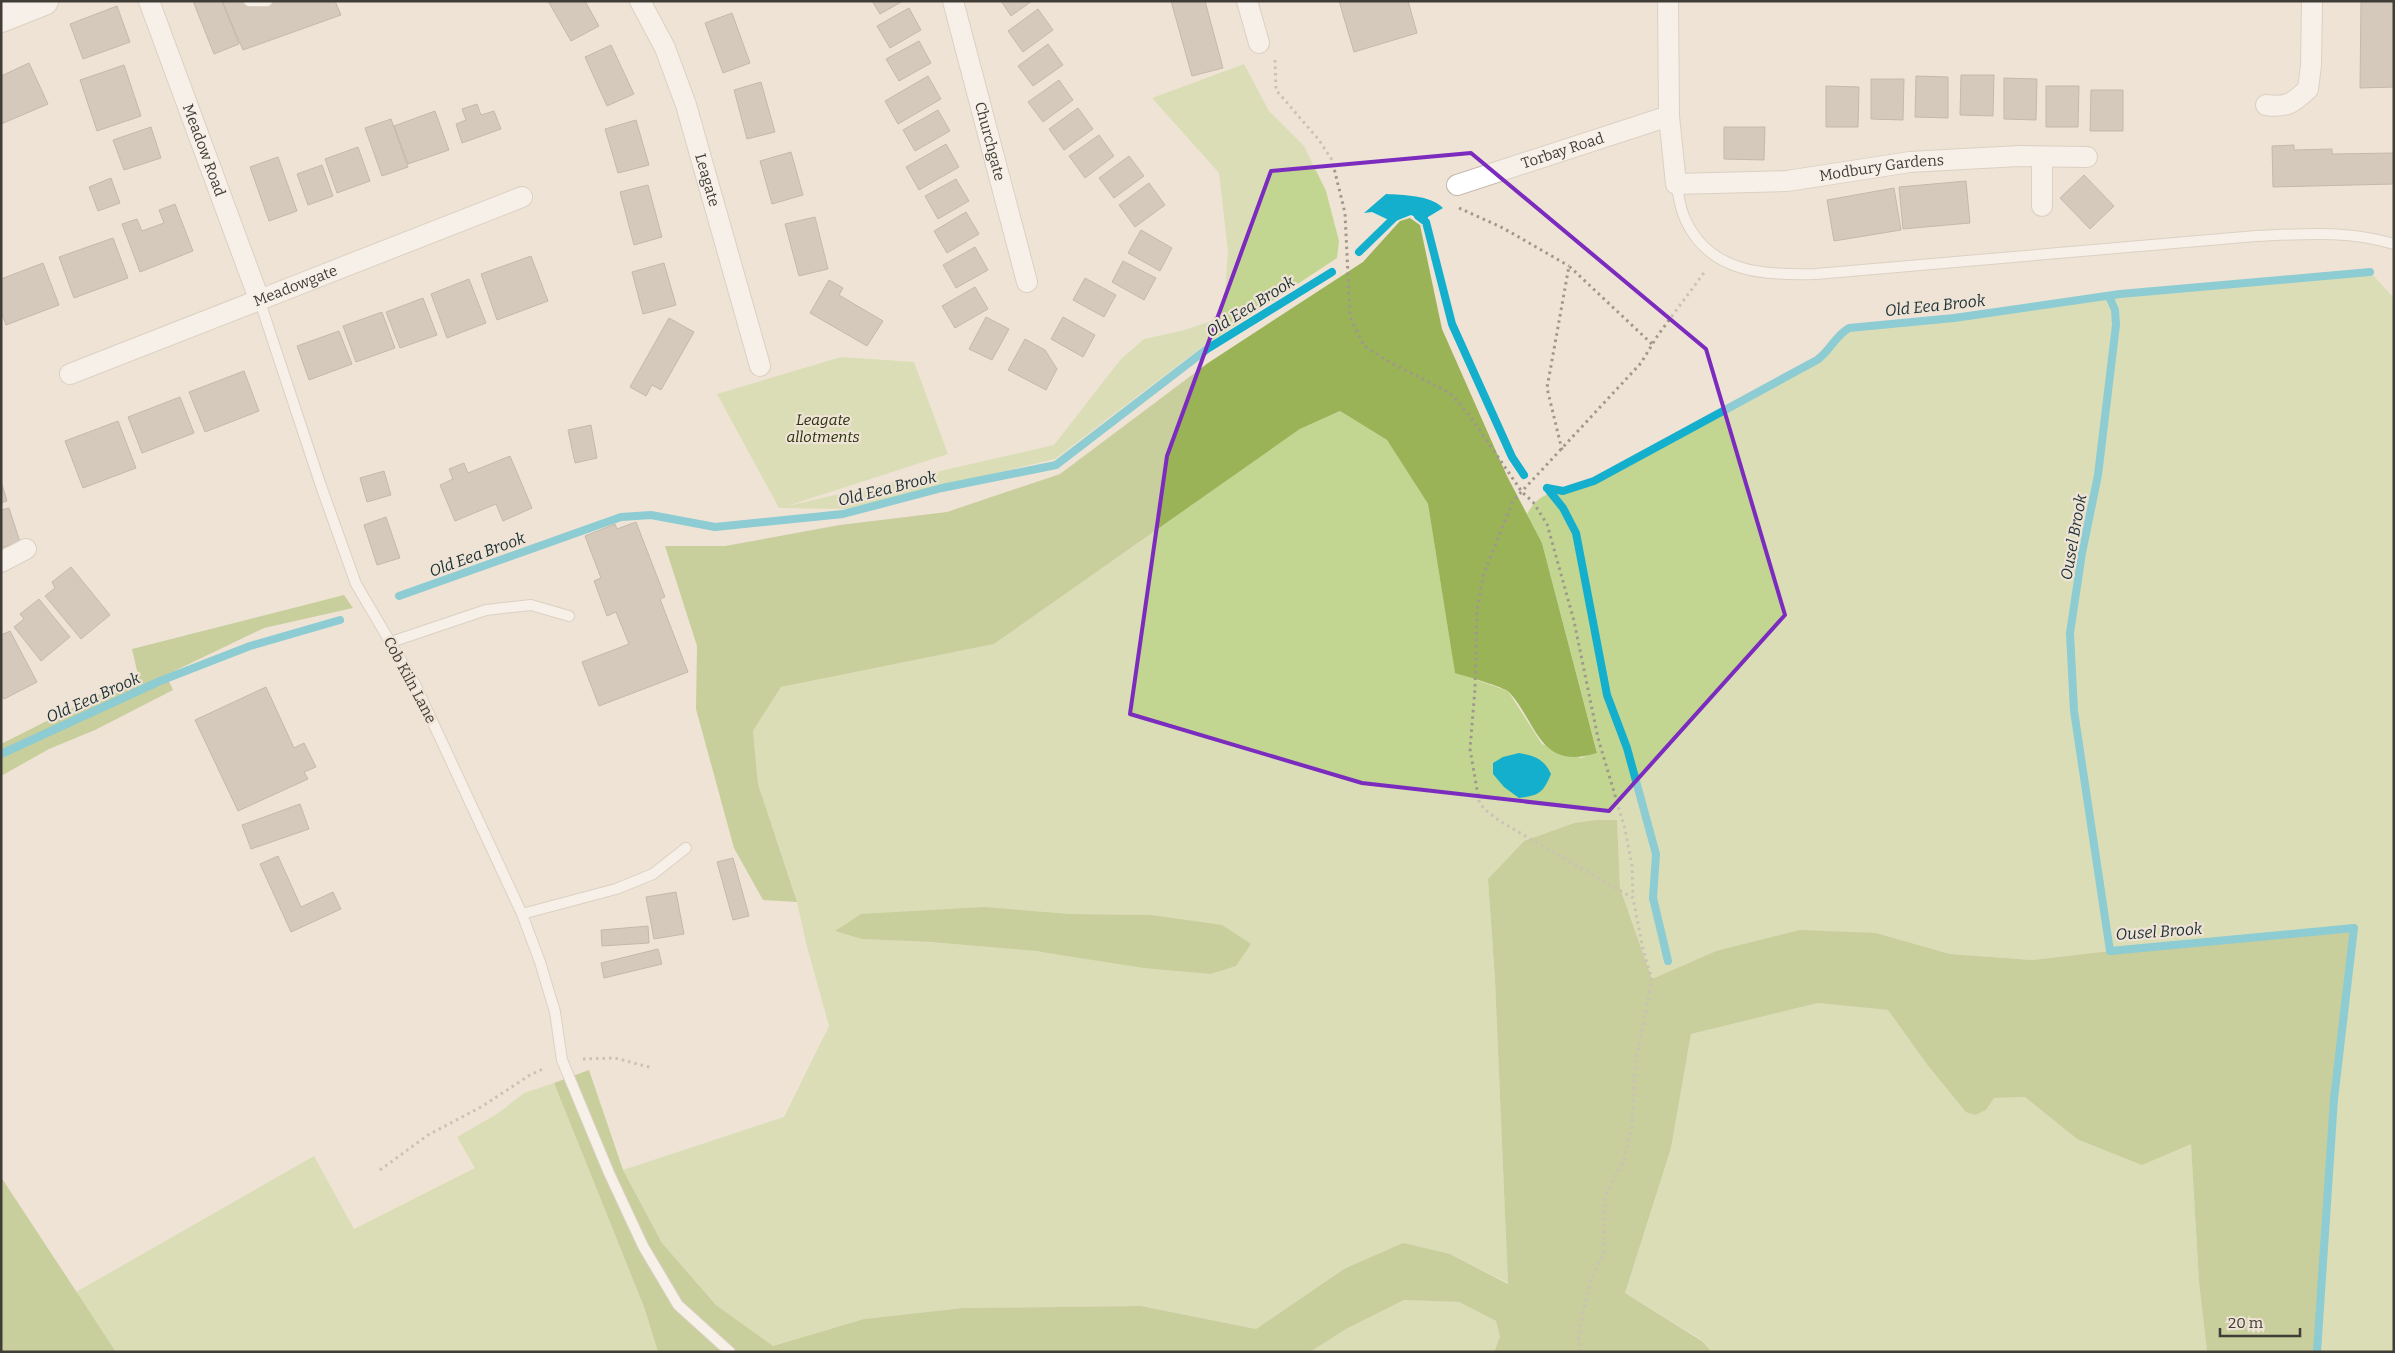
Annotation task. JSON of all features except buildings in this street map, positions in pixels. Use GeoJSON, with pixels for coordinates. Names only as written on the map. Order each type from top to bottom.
{"type":"FeatureCollection","features":[{"type":"Feature","properties":{"kind":"main road"},"geometry":{"type":"LineString","coordinates":[[1,18],[39,2]]}},
{"type":"Feature","properties":{"kind":"street","name":"Meadow Road"},"geometry":{"type":"LineString","coordinates":[[149,1],[259,299]]}},
{"type":"Feature","properties":{"kind":"street","name":"Leagate"},"geometry":{"type":"LineString","coordinates":[[640,1],[665,48],[686,105],[760,366]]}},
{"type":"Feature","properties":{"kind":"street","name":"Churchgate"},"geometry":{"type":"LineString","coordinates":[[953,1],[1027,282]]}},
{"type":"Feature","properties":{"kind":"street"},"geometry":{"type":"LineString","coordinates":[[1247,1],[1258,44]]}},
{"type":"Feature","properties":{"kind":"street"},"geometry":{"type":"LineString","coordinates":[[1668,1],[1669,116],[1676,184]]}},
{"type":"Feature","properties":{"kind":"street"},"geometry":{"type":"LineString","coordinates":[[2266,105],[2281,107],[2294,102],[2308,90],[2311,65],[2312,1]]}},
{"type":"Feature","properties":{"kind":"street","name":"Torbay Road"},"geometry":{"type":"LineString","coordinates":[[1457,185],[1669,116]]}},
{"type":"Feature","properties":{"kind":"street"},"geometry":{"type":"LineString","coordinates":[[2042,157],[2042,206]]}},
{"type":"Feature","properties":{"kind":"street","name":"Modbury Gardens"},"geometry":{"type":"LineString","coordinates":[[1676,184],[1787,181],[1910,162],[2087,157]]}},
{"type":"Feature","properties":{"kind":"street","name":"Meadowgate"},"geometry":{"type":"LineString","coordinates":[[70,374],[522,197]]}},
{"type":"Feature","properties":{"kind":"street"},"geometry":{"type":"LineString","coordinates":[[1,562],[26,549]]}},
{"type":"Feature","properties":{"kind":"lane"},"geometry":{"type":"LineString","coordinates":[[249,1],[267,1]]}},
{"type":"Feature","properties":{"kind":"lane"},"geometry":{"type":"LineString","coordinates":[[1676,184],[1685,220],[1697,239],[1715,258],[1758,273],[1836,272],[2323,232],[2370,237],[2394,244]]}},
{"type":"Feature","properties":{"kind":"lane","name":"Cob Kiln Lane"},"geometry":{"type":"LineString","coordinates":[[259,299],[321,486],[356,584],[415,684],[522,914],[540,962],[555,1012],[562,1060],[609,1173],[643,1246],[678,1305],[730,1352]]}},
{"type":"Feature","properties":{"kind":"lane"},"geometry":{"type":"LineString","coordinates":[[391,642],[486,610],[531,605],[569,616]]}},
{"type":"Feature","properties":{"kind":"lane"},"geometry":{"type":"LineString","coordinates":[[522,914],[616,889],[653,874],[686,848]]}},
{"type":"Feature","properties":{"kind":"path"},"geometry":{"type":"LineString","coordinates":[[1258,44],[1275,55],[1276,90],[1319,140],[1332,160],[1345,213],[1350,317],[1364,346],[1389,362],[1450,393],[1470,416],[1522,492],[1533,502],[1547,524],[1572,612],[1598,738],[1625,830],[1632,866],[1633,898],[1643,949],[1652,979],[1636,1065],[1632,1127],[1624,1160],[1605,1196],[1603,1255],[1592,1279],[1578,1336],[1581,1352]]}},
{"type":"Feature","properties":{"kind":"path"},"geometry":{"type":"LineString","coordinates":[[1450,205],[1502,228],[1569,266],[1652,344]]}},
{"type":"Feature","properties":{"kind":"path"},"geometry":{"type":"LineString","coordinates":[[1633,898],[1492,816],[1484,809],[1476,791],[1470,742],[1475,689],[1477,608],[1484,573],[1510,506],[1640,363],[1715,258]]}},
{"type":"Feature","properties":{"kind":"path"},"geometry":{"type":"LineString","coordinates":[[1562,450],[1547,388],[1569,266]]}},
{"type":"Feature","properties":{"kind":"path"},"geometry":{"type":"LineString","coordinates":[[380,1170],[428,1135],[481,1107],[530,1075],[562,1060],[615,1058],[653,1068]]}},
{"type":"Feature","properties":{"kind":"highlighted area"},"geometry":{"type":"Polygon","coordinates":[[[1471,153],[1706,349],[1785,615],[1609,811],[1362,783],[1130,714],[1167,456],[1271,171],[1471,153]]]}},
{"type":"Feature","properties":{"kind":"green space","name":"Leagate allotments"},"geometry":{"type":"Polygon","coordinates":[[[1244,64],[1269,111],[1304,146],[1326,191],[1339,241],[1337,258],[1202,347],[1055,459],[845,509],[779,508],[717,394],[841,357],[914,362],[948,454],[787,506],[1054,445],[1121,359],[1144,339],[1185,330],[1211,321],[1224,305],[1228,252],[1219,173],[1152,98],[1244,64]]]}},
{"type":"Feature","properties":{"kind":"green space"},"geometry":{"type":"Polygon","coordinates":[[[1410,218],[1420,225],[1442,329],[1507,476],[1542,543],[1597,753],[1578,757],[1563,756],[1551,750],[1534,730],[1509,692],[1455,673],[1428,504],[1387,440],[1340,411],[1300,429],[994,644],[781,687],[753,731],[758,784],[797,902],[763,900],[734,848],[696,709],[697,646],[665,546],[725,546],[840,525],[947,512],[1060,474],[1208,363],[1363,262],[1400,221],[1410,218]]]}},
{"type":"Feature","properties":{"kind":"green space"},"geometry":{"type":"Polygon","coordinates":[[[2370,272],[2394,298],[2394,1352],[2317,1352],[2334,1099],[2354,928],[2032,960],[1950,954],[1876,933],[1716,951],[1652,979],[1620,888],[1617,820],[1574,823],[1524,841],[1488,879],[1495,980],[1508,1283],[1450,1254],[1344,1269],[1256,1329],[1141,1306],[963,1308],[864,1319],[773,1346],[716,1305],[662,1243],[623,1170],[784,1117],[829,1026],[806,943],[797,902],[758,784],[753,731],[781,687],[994,644],[1300,429],[1340,411],[1387,440],[1428,504],[1455,672],[1508,691],[1542,744],[1581,758],[1597,752],[1542,543],[1527,514],[1533,505],[1548,494],[1594,481],[1817,360],[1849,328],[1954,318],[2120,294],[2370,272]],[[1069,914],[862,939],[1055,953],[1209,974],[1151,915],[1069,914]]]}},
{"type":"Feature","properties":{"kind":"green space"},"geometry":{"type":"Polygon","coordinates":[[[344,595],[353,608],[264,628],[166,675],[173,690],[95,730],[49,749],[1,776],[1,744],[138,675],[132,649],[344,595]]]}},
{"type":"Feature","properties":{"kind":"green space"},"geometry":{"type":"Polygon","coordinates":[[[1617,820],[1620,888],[1652,979],[1716,951],[1800,930],[1876,933],[1950,954],[2032,960],[2354,928],[2334,1099],[2317,1352],[2207,1352],[2199,1282],[2191,1144],[2142,1165],[2077,1139],[2025,1097],[1994,1098],[1986,1110],[1975,1115],[1966,1112],[1926,1063],[1888,1010],[1818,1003],[1691,1034],[1671,1148],[1625,1293],[1702,1341],[1712,1352],[1494,1352],[1500,1337],[1496,1321],[1459,1302],[1404,1300],[1346,1329],[1310,1352],[658,1352],[644,1307],[554,1083],[589,1070],[623,1170],[662,1243],[716,1305],[773,1346],[864,1319],[963,1308],[1141,1306],[1256,1329],[1344,1269],[1403,1243],[1450,1254],[1508,1284],[1495,980],[1488,879],[1524,841],[1574,823],[1617,820]]]}},
{"type":"Feature","properties":{"kind":"green space"},"geometry":{"type":"Polygon","coordinates":[[[984,907],[1069,914],[1151,915],[1222,925],[1251,944],[1236,966],[1210,974],[1144,968],[1035,951],[930,942],[862,939],[835,931],[861,914],[984,907]]]}},
{"type":"Feature","properties":{"kind":"green space"},"geometry":{"type":"Polygon","coordinates":[[[1818,1003],[1888,1010],[1926,1063],[1994,1098],[2025,1097],[2077,1139],[2191,1144],[2199,1282],[2207,1352],[1712,1352],[1702,1340],[1625,1293],[1671,1148],[1691,1034],[1818,1003]]]}},
{"type":"Feature","properties":{"kind":"green space"},"geometry":{"type":"Polygon","coordinates":[[[554,1083],[644,1307],[658,1352],[116,1352],[76,1292],[314,1156],[354,1229],[475,1168],[457,1137],[497,1114],[524,1093],[554,1083]]]}},
{"type":"Feature","properties":{"kind":"green space"},"geometry":{"type":"Polygon","coordinates":[[[1,1177],[116,1352],[1,1352],[1,1177]]]}},
{"type":"Feature","properties":{"kind":"green space"},"geometry":{"type":"Polygon","coordinates":[[[1404,1300],[1459,1302],[1496,1321],[1500,1337],[1494,1352],[1310,1352],[1346,1329],[1404,1300]]]}},
{"type":"Feature","properties":{"kind":"water"},"geometry":{"type":"Polygon","coordinates":[[[1386,194],[1424,198],[1443,208],[1428,217],[1426,222],[1411,215],[1393,222],[1372,212],[1364,213],[1386,194]]]}},
{"type":"Feature","properties":{"kind":"water"},"geometry":{"type":"Polygon","coordinates":[[[1519,753],[1538,759],[1551,774],[1540,792],[1532,796],[1519,798],[1504,787],[1493,774],[1493,763],[1503,757],[1519,753]]]}},
{"type":"Feature","properties":{"kind":"waterway","name":"Old Eea Brook"},"geometry":{"type":"LineString","coordinates":[[1359,252],[1396,216]]}},
{"type":"Feature","properties":{"kind":"waterway","name":"Old Eea Brook"},"geometry":{"type":"LineString","coordinates":[[1418,216],[1426,222],[1452,324],[1512,457],[1524,475]]}},
{"type":"Feature","properties":{"kind":"waterway","name":"Old Eea Brook"},"geometry":{"type":"LineString","coordinates":[[399,596],[621,517],[651,515],[715,527],[843,514],[942,488],[1056,465],[1207,349],[1332,272]]}},
{"type":"Feature","properties":{"kind":"waterway","name":"Old Eea Brook"},"geometry":{"type":"LineString","coordinates":[[1547,488],[1563,491],[1594,481],[1817,360],[1849,328],[1954,318],[2120,294],[2370,272]]}},
{"type":"Feature","properties":{"kind":"waterway","name":"Ousel Brook"},"geometry":{"type":"LineString","coordinates":[[2109,296],[2115,310],[2116,325],[2098,475],[2082,553],[2070,633],[2074,711],[2110,951],[2354,928],[2334,1099],[2317,1352]]}},
{"type":"Feature","properties":{"kind":"waterway"},"geometry":{"type":"LineString","coordinates":[[1547,488],[1563,508],[1576,533],[1607,695],[1627,748],[1656,854],[1653,898],[1668,961]]}},
{"type":"Feature","properties":{"kind":"waterway","name":"Old Eea Brook"},"geometry":{"type":"LineString","coordinates":[[1,754],[160,681],[250,646],[340,620]]}}]}
